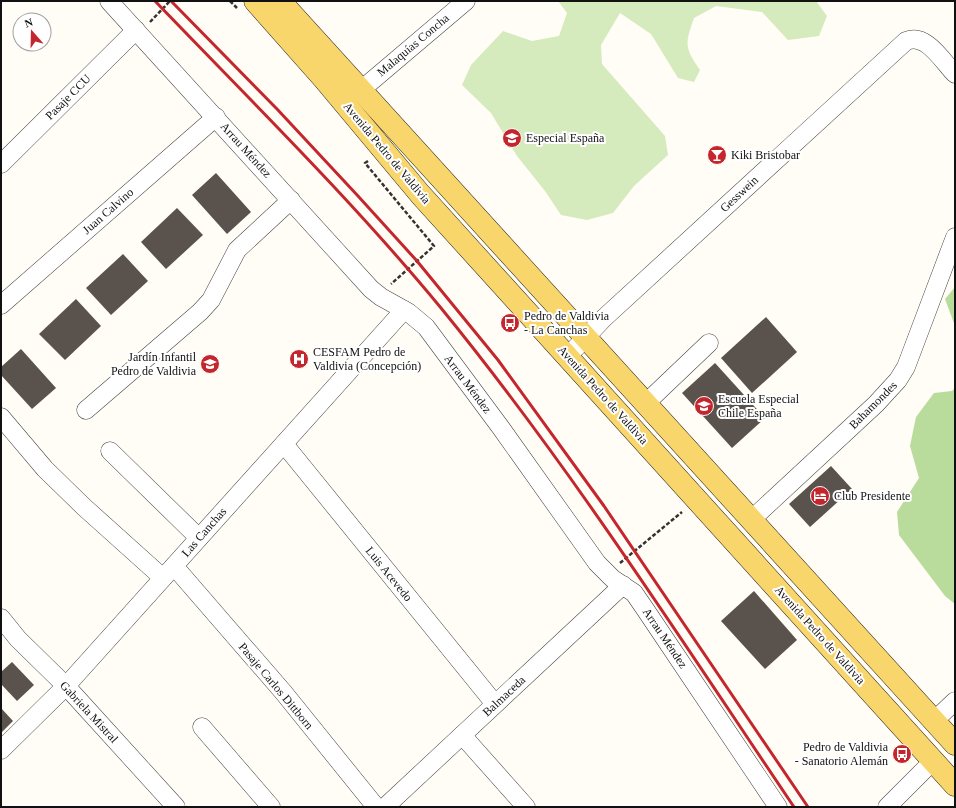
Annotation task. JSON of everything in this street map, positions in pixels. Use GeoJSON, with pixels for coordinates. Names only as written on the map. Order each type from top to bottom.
{"type":"FeatureCollection","features":[{"type":"Feature","properties":{"kind":"main road","name":"Avenida Pedro de Valdivia"},"geometry":{"type":"LineString","coordinates":[[255,1],[324,79],[420,194],[955,785]]}},
{"type":"Feature","properties":{"kind":"main road","name":"Avenida Pedro de Valdivia"},"geometry":{"type":"LineString","coordinates":[[280,1],[943,731]]}},
{"type":"Feature","properties":{"kind":"main road"},"geometry":{"type":"LineString","coordinates":[[933,760],[940,744],[943,731]]}},
{"type":"Feature","properties":{"kind":"main road"},"geometry":{"type":"LineString","coordinates":[[933,760],[942,757],[955,756]]}},
{"type":"Feature","properties":{"kind":"street","name":"Arrau Méndez"},"geometry":{"type":"LineString","coordinates":[[109,1],[365,282],[382,297],[415,317],[426,327],[607,574],[634,594],[778,807]]}},
{"type":"Feature","properties":{"kind":"street","name":"Malaquías Concha"},"geometry":{"type":"LineString","coordinates":[[361,90],[466,1]]}},
{"type":"Feature","properties":{"kind":"street","name":"Pasaje CCU"},"geometry":{"type":"LineString","coordinates":[[1,164],[136,30]]}},
{"type":"Feature","properties":{"kind":"street","name":"Gesswein"},"geometry":{"type":"LineString","coordinates":[[568,356],[604,318],[902,44],[910,39],[924,41],[955,74]]}},
{"type":"Feature","properties":{"kind":"street","name":"Juan Calvino"},"geometry":{"type":"LineString","coordinates":[[1,305],[216,117]]}},
{"type":"Feature","properties":{"kind":"street"},"geometry":{"type":"LineString","coordinates":[[86,410],[200,312],[211,300],[237,250],[291,200]]}},
{"type":"Feature","properties":{"kind":"street","name":"Bahamondes"},"geometry":{"type":"LineString","coordinates":[[752,519],[876,404],[898,380],[906,367],[955,237]]}},
{"type":"Feature","properties":{"kind":"street","name":"Las Canchas"},"geometry":{"type":"LineString","coordinates":[[1,750],[66,686],[404,310]]}},
{"type":"Feature","properties":{"kind":"street"},"geometry":{"type":"LineString","coordinates":[[646,403],[709,343]]}},
{"type":"Feature","properties":{"kind":"street","name":"Pasaje Carlos Dittborn"},"geometry":{"type":"LineString","coordinates":[[1,417],[45,468],[84,507],[169,572],[284,693],[376,807]]}},
{"type":"Feature","properties":{"kind":"street","name":"Luis Acevedo"},"geometry":{"type":"LineString","coordinates":[[284,444],[495,704]]}},
{"type":"Feature","properties":{"kind":"street"},"geometry":{"type":"LineString","coordinates":[[110,451],[199,538]]}},
{"type":"Feature","properties":{"kind":"street","name":"Balmaceda"},"geometry":{"type":"LineString","coordinates":[[385,807],[623,585]]}},
{"type":"Feature","properties":{"kind":"street","name":"Gabriela Mistral"},"geometry":{"type":"LineString","coordinates":[[1,618],[18,639],[66,686],[176,807]]}},
{"type":"Feature","properties":{"kind":"street"},"geometry":{"type":"LineString","coordinates":[[943,731],[955,701]]}},
{"type":"Feature","properties":{"kind":"street"},"geometry":{"type":"LineString","coordinates":[[202,727],[271,807]]}},
{"type":"Feature","properties":{"kind":"street"},"geometry":{"type":"LineString","coordinates":[[462,735],[526,807]]}},
{"type":"Feature","properties":{"kind":"street"},"geometry":{"type":"LineString","coordinates":[[888,807],[933,760]]}},
{"type":"Feature","properties":{"kind":"path"},"geometry":{"type":"LineString","coordinates":[[136,30],[152,21],[170,1]]}},
{"type":"Feature","properties":{"kind":"path"},"geometry":{"type":"LineString","coordinates":[[381,148],[365,163],[434,246],[386,289],[382,297]]}},
{"type":"Feature","properties":{"kind":"path"},"geometry":{"type":"LineString","coordinates":[[607,574],[684,511]]}},
{"type":"Feature","properties":{"kind":"green space"},"geometry":{"type":"Polygon","coordinates":[[[558,1],[816,1],[827,16],[819,36],[788,40],[762,12],[716,6],[694,18],[689,34],[689,50],[700,70],[694,82],[678,78],[651,34],[620,13],[601,45],[602,64],[665,136],[668,155],[634,186],[613,213],[587,220],[561,215],[545,191],[517,156],[491,113],[462,85],[471,65],[503,31],[532,41],[559,36],[567,13],[558,1]]]}},
{"type":"Feature","properties":{"kind":"green space"},"geometry":{"type":"Polygon","coordinates":[[[955,287],[955,326],[945,299],[955,287]]]}},
{"type":"Feature","properties":{"kind":"green space"},"geometry":{"type":"Polygon","coordinates":[[[955,388],[955,604],[945,596],[899,535],[897,512],[919,478],[910,446],[916,417],[934,393],[952,391],[955,388]]]}},
{"type":"Feature","properties":{"kind":"building"},"geometry":{"type":"Polygon","coordinates":[[[216,173],[251,212],[227,234],[192,195],[216,173]]]}},
{"type":"Feature","properties":{"kind":"building"},"geometry":{"type":"Polygon","coordinates":[[[177,208],[203,235],[166,269],[141,242],[177,208]]]}},
{"type":"Feature","properties":{"kind":"building"},"geometry":{"type":"Polygon","coordinates":[[[123,254],[148,281],[111,315],[86,288],[123,254]]]}},
{"type":"Feature","properties":{"kind":"building"},"geometry":{"type":"Polygon","coordinates":[[[76,299],[101,326],[65,360],[39,334],[76,299]]]}},
{"type":"Feature","properties":{"kind":"building"},"geometry":{"type":"Polygon","coordinates":[[[766,317],[797,352],[752,393],[721,358],[766,317]]]}},
{"type":"Feature","properties":{"kind":"building"},"geometry":{"type":"Polygon","coordinates":[[[21,349],[56,388],[32,409],[1,375],[1,367],[21,349]]]}},
{"type":"Feature","properties":{"kind":"building"},"geometry":{"type":"Polygon","coordinates":[[[715,363],[765,418],[732,448],[682,393],[715,363]]]}},
{"type":"Feature","properties":{"kind":"building","name":"Club Presidente"},"geometry":{"type":"Polygon","coordinates":[[[831,466],[852,489],[810,527],[789,504],[831,466]]]}},
{"type":"Feature","properties":{"kind":"building"},"geometry":{"type":"Polygon","coordinates":[[[754,591],[797,640],[765,669],[721,621],[754,591]]]}},
{"type":"Feature","properties":{"kind":"building"},"geometry":{"type":"Polygon","coordinates":[[[12,662],[34,685],[17,701],[1,684],[1,672],[12,662]]]}},
{"type":"Feature","properties":{"kind":"building"},"geometry":{"type":"Polygon","coordinates":[[[1,708],[13,721],[1,733],[1,708]]]}},
{"type":"Feature","properties":{"kind":"railway"},"geometry":{"type":"LineString","coordinates":[[155,1],[337,190],[407,268],[489,368],[535,429],[623,553],[794,807]]}},
{"type":"Feature","properties":{"kind":"railway"},"geometry":{"type":"LineString","coordinates":[[171,1],[277,109],[358,196],[417,261],[498,360],[604,506],[808,807]]}},
{"type":"Feature","properties":{"kind":"place","name":"Especial España"},"geometry":{"type":"Point","coordinates":[512,138]}},
{"type":"Feature","properties":{"kind":"place","name":"Kiki Bristobar"},"geometry":{"type":"Point","coordinates":[717,155]}},
{"type":"Feature","properties":{"kind":"place","name":"Pedro de Valdivia - La Canchas"},"geometry":{"type":"Point","coordinates":[510,323]}},
{"type":"Feature","properties":{"kind":"place","name":"CESFAM Pedro de Valdivia (Concepción)"},"geometry":{"type":"Point","coordinates":[299,359]}},
{"type":"Feature","properties":{"kind":"place","name":"Jardín Infantil Pedro de Valdivia"},"geometry":{"type":"Point","coordinates":[210,364]}},
{"type":"Feature","properties":{"kind":"place","name":"Escuela Especial Chile España"},"geometry":{"type":"Point","coordinates":[704,406]}},
{"type":"Feature","properties":{"kind":"place","name":"Club Presidente"},"geometry":{"type":"Point","coordinates":[820,496]}},
{"type":"Feature","properties":{"kind":"place","name":"Pedro de Valdivia - Sanatorio Alemán"},"geometry":{"type":"Point","coordinates":[902,754]}}]}
